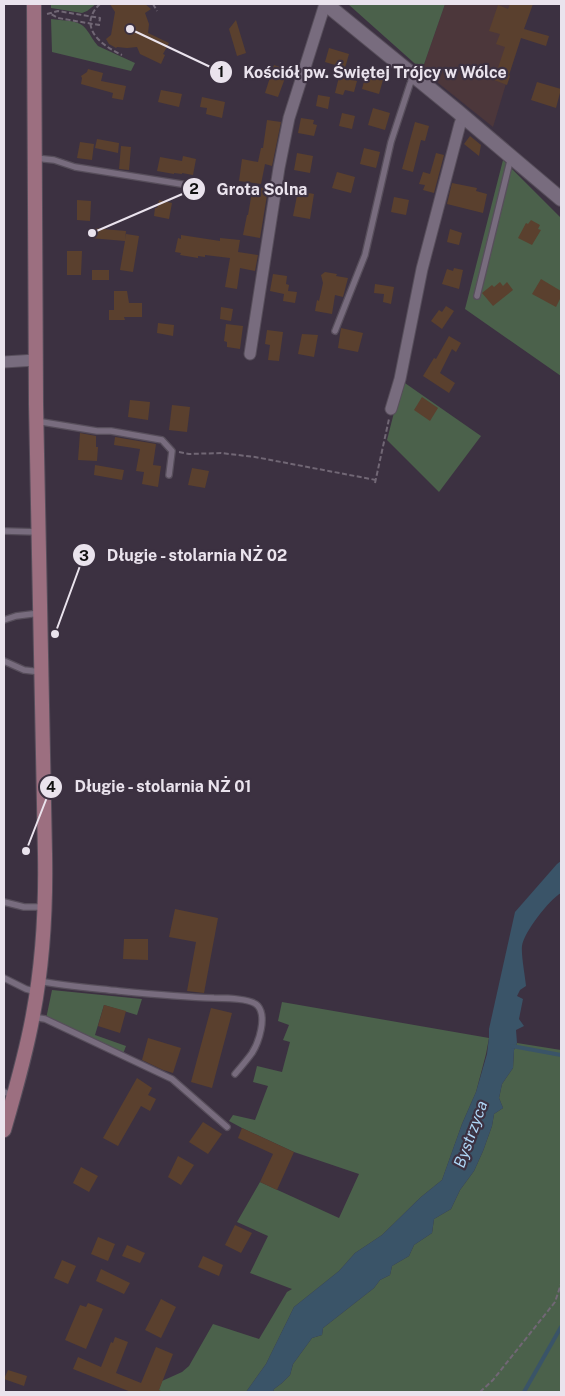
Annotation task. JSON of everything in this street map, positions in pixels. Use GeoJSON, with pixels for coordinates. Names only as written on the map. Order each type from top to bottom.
{"type":"FeatureCollection","features":[{"type":"Feature","properties":{"kind":"main road"},"geometry":{"type":"LineString","coordinates":[[5,1121],[9,1094],[24,1058],[33,1016],[45,918],[36,421],[34,4]]}},
{"type":"Feature","properties":{"kind":"street"},"geometry":{"type":"LineString","coordinates":[[250,354],[279,168],[289,118],[326,4],[511,156],[561,200]]}},
{"type":"Feature","properties":{"kind":"street"},"geometry":{"type":"LineString","coordinates":[[391,409],[400,380],[422,269],[463,116]]}},
{"type":"Feature","properties":{"kind":"street"},"geometry":{"type":"LineString","coordinates":[[4,362],[36,360]]}},
{"type":"Feature","properties":{"kind":"lane"},"geometry":{"type":"LineString","coordinates":[[335,331],[365,255],[391,142],[414,76]]}},
{"type":"Feature","properties":{"kind":"lane"},"geometry":{"type":"LineString","coordinates":[[477,296],[511,156]]}},
{"type":"Feature","properties":{"kind":"lane"},"geometry":{"type":"LineString","coordinates":[[36,158],[54,160],[75,167],[200,187]]}},
{"type":"Feature","properties":{"kind":"lane"},"geometry":{"type":"LineString","coordinates":[[36,421],[162,440],[172,451],[169,476]]}},
{"type":"Feature","properties":{"kind":"lane"},"geometry":{"type":"LineString","coordinates":[[4,531],[38,532]]}},
{"type":"Feature","properties":{"kind":"lane"},"geometry":{"type":"LineString","coordinates":[[4,620],[16,616],[40,613]]}},
{"type":"Feature","properties":{"kind":"lane"},"geometry":{"type":"LineString","coordinates":[[4,661],[24,670],[41,672]]}},
{"type":"Feature","properties":{"kind":"lane"},"geometry":{"type":"LineString","coordinates":[[4,902],[24,907],[44,907]]}},
{"type":"Feature","properties":{"kind":"lane"},"geometry":{"type":"LineString","coordinates":[[4,978],[26,989],[38,986],[61,985],[249,1001],[256,1004],[260,1010],[262,1019],[261,1030],[253,1052],[235,1074]]}},
{"type":"Feature","properties":{"kind":"lane"},"geometry":{"type":"LineString","coordinates":[[33,1016],[45,1019],[172,1079],[227,1127]]}},
{"type":"Feature","properties":{"kind":"path"},"geometry":{"type":"LineString","coordinates":[[100,4],[90,16],[90,23],[94,33],[109,49],[122,54]]}},
{"type":"Feature","properties":{"kind":"path"},"geometry":{"type":"LineString","coordinates":[[153,4],[157,11]]}},
{"type":"Feature","properties":{"kind":"path"},"geometry":{"type":"LineString","coordinates":[[46,14],[58,11],[100,18],[99,25],[58,18],[51,14]]}},
{"type":"Feature","properties":{"kind":"path"},"geometry":{"type":"LineString","coordinates":[[172,451],[189,454],[255,457],[375,481],[391,409]]}},
{"type":"Feature","properties":{"kind":"path"},"geometry":{"type":"LineString","coordinates":[[480,1392],[493,1380],[555,1302],[561,1284]]}},
{"type":"Feature","properties":{"kind":"shaded area"},"geometry":{"type":"Polygon","coordinates":[[[445,4],[530,4],[493,127],[422,70],[445,4]]]}},
{"type":"Feature","properties":{"kind":"green space"},"geometry":{"type":"Polygon","coordinates":[[[51,4],[96,4],[82,13],[51,8],[51,4]]]}},
{"type":"Feature","properties":{"kind":"green space"},"geometry":{"type":"Polygon","coordinates":[[[348,4],[445,4],[422,70],[348,4]]]}},
{"type":"Feature","properties":{"kind":"green space"},"geometry":{"type":"Polygon","coordinates":[[[51,19],[79,23],[88,31],[98,46],[135,63],[131,71],[52,52],[51,19]]]}},
{"type":"Feature","properties":{"kind":"green space"},"geometry":{"type":"Polygon","coordinates":[[[503,160],[561,218],[561,376],[465,309],[503,160]]]}},
{"type":"Feature","properties":{"kind":"green space"},"geometry":{"type":"Polygon","coordinates":[[[402,381],[481,436],[439,492],[387,440],[402,381]]]}},
{"type":"Feature","properties":{"kind":"green space"},"geometry":{"type":"Polygon","coordinates":[[[52,990],[142,999],[137,1015],[104,1005],[95,1035],[126,1046],[123,1054],[46,1019],[52,990]]]}},
{"type":"Feature","properties":{"kind":"green space"},"geometry":{"type":"Polygon","coordinates":[[[282,1002],[489,1038],[476,1092],[462,1124],[442,1180],[421,1197],[382,1235],[355,1253],[339,1271],[294,1307],[266,1364],[246,1392],[158,1392],[162,1381],[182,1372],[189,1366],[213,1324],[259,1339],[287,1292],[292,1289],[250,1273],[268,1236],[237,1222],[260,1182],[339,1218],[359,1174],[294,1152],[229,1121],[233,1115],[255,1120],[268,1086],[253,1082],[257,1066],[282,1072],[290,1042],[283,1040],[289,1025],[278,1021],[282,1002]]]}},
{"type":"Feature","properties":{"kind":"green space"},"geometry":{"type":"Polygon","coordinates":[[[517,1043],[561,1050],[561,1392],[273,1392],[290,1375],[293,1364],[312,1338],[322,1335],[323,1328],[374,1288],[380,1280],[390,1275],[392,1266],[409,1256],[414,1245],[432,1233],[434,1219],[451,1209],[460,1190],[474,1171],[492,1126],[494,1114],[503,1108],[499,1098],[502,1084],[513,1068],[514,1050],[517,1043]]]}},
{"type":"Feature","properties":{"kind":"water","name":"Bystrzyca"},"geometry":{"type":"Polygon","coordinates":[[[561,861],[561,893],[550,902],[538,917],[527,933],[522,946],[526,986],[520,990],[517,996],[523,999],[519,1019],[524,1026],[516,1030],[517,1043],[514,1050],[513,1068],[502,1084],[499,1098],[503,1108],[494,1114],[492,1126],[474,1171],[460,1190],[451,1209],[434,1219],[432,1233],[414,1245],[409,1256],[392,1266],[390,1275],[380,1280],[374,1288],[323,1328],[322,1335],[312,1338],[293,1364],[290,1375],[273,1392],[246,1392],[266,1364],[294,1307],[339,1271],[355,1253],[382,1235],[421,1197],[442,1180],[462,1124],[476,1092],[487,1054],[489,1029],[515,912],[561,861]]]}},
{"type":"Feature","properties":{"kind":"building"},"geometry":{"type":"Polygon","coordinates":[[[110,4],[145,4],[151,9],[145,13],[149,24],[148,33],[169,43],[163,54],[165,55],[161,64],[140,54],[137,47],[116,48],[109,44],[106,39],[111,35],[115,12],[110,4]]]}},
{"type":"Feature","properties":{"kind":"building"},"geometry":{"type":"Polygon","coordinates":[[[510,4],[533,4],[524,29],[549,36],[546,46],[521,38],[507,85],[484,76],[488,67],[497,71],[505,47],[496,44],[500,34],[489,31],[498,5],[508,9],[510,4]]]}},
{"type":"Feature","properties":{"kind":"building"},"geometry":{"type":"Polygon","coordinates":[[[236,20],[246,53],[237,56],[229,29],[236,20]]]}},
{"type":"Feature","properties":{"kind":"building"},"geometry":{"type":"Polygon","coordinates":[[[329,48],[349,54],[345,68],[325,62],[329,48]]]}},
{"type":"Feature","properties":{"kind":"building"},"geometry":{"type":"Polygon","coordinates":[[[274,65],[288,70],[278,97],[265,93],[274,65]]]}},
{"type":"Feature","properties":{"kind":"building"},"geometry":{"type":"Polygon","coordinates":[[[88,69],[103,73],[101,81],[126,86],[123,100],[112,98],[113,93],[81,84],[81,76],[88,69]]]}},
{"type":"Feature","properties":{"kind":"building"},"geometry":{"type":"Polygon","coordinates":[[[366,74],[383,80],[379,94],[362,89],[366,74]]]}},
{"type":"Feature","properties":{"kind":"building"},"geometry":{"type":"Polygon","coordinates":[[[339,77],[357,81],[354,92],[345,90],[343,95],[335,93],[339,77]]]}},
{"type":"Feature","properties":{"kind":"building"},"geometry":{"type":"Polygon","coordinates":[[[537,82],[561,89],[556,108],[531,100],[537,82]]]}},
{"type":"Feature","properties":{"kind":"building"},"geometry":{"type":"Polygon","coordinates":[[[161,90],[182,94],[179,107],[158,102],[161,90]]]}},
{"type":"Feature","properties":{"kind":"building"},"geometry":{"type":"Polygon","coordinates":[[[318,95],[330,97],[328,109],[316,106],[318,95]]]}},
{"type":"Feature","properties":{"kind":"building"},"geometry":{"type":"Polygon","coordinates":[[[202,97],[225,102],[222,118],[206,114],[207,108],[200,107],[202,97]]]}},
{"type":"Feature","properties":{"kind":"building"},"geometry":{"type":"Polygon","coordinates":[[[373,108],[390,113],[385,130],[368,125],[373,108]]]}},
{"type":"Feature","properties":{"kind":"building"},"geometry":{"type":"Polygon","coordinates":[[[342,113],[355,116],[352,129],[339,126],[342,113]]]}},
{"type":"Feature","properties":{"kind":"building"},"geometry":{"type":"Polygon","coordinates":[[[301,118],[314,120],[313,124],[317,125],[314,136],[298,133],[301,118]]]}},
{"type":"Feature","properties":{"kind":"building"},"geometry":{"type":"Polygon","coordinates":[[[267,120],[281,122],[272,166],[265,164],[261,184],[239,181],[242,159],[258,162],[261,148],[263,148],[267,120]]]}},
{"type":"Feature","properties":{"kind":"building"},"geometry":{"type":"Polygon","coordinates":[[[415,122],[429,126],[425,141],[421,140],[413,172],[402,169],[415,122]]]}},
{"type":"Feature","properties":{"kind":"building"},"geometry":{"type":"Polygon","coordinates":[[[470,136],[481,145],[479,156],[464,144],[470,136]]]}},
{"type":"Feature","properties":{"kind":"building"},"geometry":{"type":"Polygon","coordinates":[[[97,139],[119,143],[118,153],[95,148],[97,139]]]}},
{"type":"Feature","properties":{"kind":"building"},"geometry":{"type":"Polygon","coordinates":[[[80,142],[94,144],[92,160],[77,158],[80,142]]]}},
{"type":"Feature","properties":{"kind":"building"},"geometry":{"type":"Polygon","coordinates":[[[121,146],[131,147],[129,170],[119,169],[121,146]]]}},
{"type":"Feature","properties":{"kind":"building"},"geometry":{"type":"Polygon","coordinates":[[[364,148],[380,152],[376,168],[360,164],[364,148]]]}},
{"type":"Feature","properties":{"kind":"building"},"geometry":{"type":"Polygon","coordinates":[[[297,153],[313,156],[310,173],[294,170],[297,153]]]}},
{"type":"Feature","properties":{"kind":"building"},"geometry":{"type":"Polygon","coordinates":[[[436,153],[444,155],[434,193],[423,190],[425,185],[419,184],[423,172],[430,174],[436,153]]]}},
{"type":"Feature","properties":{"kind":"building"},"geometry":{"type":"Polygon","coordinates":[[[183,156],[196,159],[193,175],[157,171],[160,157],[182,161],[183,156]]]}},
{"type":"Feature","properties":{"kind":"building"},"geometry":{"type":"Polygon","coordinates":[[[337,172],[355,177],[351,193],[332,188],[337,172]]]}},
{"type":"Feature","properties":{"kind":"building"},"geometry":{"type":"Polygon","coordinates":[[[452,183],[477,188],[476,191],[487,194],[483,213],[447,204],[452,183]]]}},
{"type":"Feature","properties":{"kind":"building"},"geometry":{"type":"Polygon","coordinates":[[[253,186],[268,189],[260,238],[243,235],[253,186]]]}},
{"type":"Feature","properties":{"kind":"building"},"geometry":{"type":"Polygon","coordinates":[[[298,191],[314,194],[310,219],[293,216],[298,191]]]}},
{"type":"Feature","properties":{"kind":"building"},"geometry":{"type":"Polygon","coordinates":[[[394,197],[409,200],[406,215],[391,212],[394,197]]]}},
{"type":"Feature","properties":{"kind":"building"},"geometry":{"type":"Polygon","coordinates":[[[77,200],[91,201],[90,221],[77,220],[77,200]]]}},
{"type":"Feature","properties":{"kind":"building"},"geometry":{"type":"Polygon","coordinates":[[[159,200],[172,203],[169,219],[154,216],[159,200]]]}},
{"type":"Feature","properties":{"kind":"building"},"geometry":{"type":"Polygon","coordinates":[[[531,220],[540,225],[538,229],[541,230],[532,245],[518,238],[526,223],[528,224],[531,220]]]}},
{"type":"Feature","properties":{"kind":"building"},"geometry":{"type":"Polygon","coordinates":[[[91,228],[126,231],[125,240],[126,234],[139,236],[133,272],[120,270],[125,241],[90,238],[91,228]]]}},
{"type":"Feature","properties":{"kind":"building"},"geometry":{"type":"Polygon","coordinates":[[[450,229],[462,233],[459,245],[447,242],[450,229]]]}},
{"type":"Feature","properties":{"kind":"building"},"geometry":{"type":"Polygon","coordinates":[[[181,235],[220,241],[220,238],[240,240],[238,252],[258,255],[255,271],[240,268],[237,289],[225,287],[230,258],[205,255],[205,257],[198,256],[198,258],[180,255],[181,253],[175,252],[178,238],[181,239],[181,235]]]}},
{"type":"Feature","properties":{"kind":"building"},"geometry":{"type":"Polygon","coordinates":[[[67,251],[82,251],[81,275],[67,275],[67,251]]]}},
{"type":"Feature","properties":{"kind":"building"},"geometry":{"type":"Polygon","coordinates":[[[454,268],[463,270],[459,289],[442,284],[447,269],[453,271],[454,268]]]}},
{"type":"Feature","properties":{"kind":"building"},"geometry":{"type":"Polygon","coordinates":[[[92,270],[109,270],[109,280],[92,280],[92,270]]]}},
{"type":"Feature","properties":{"kind":"building"},"geometry":{"type":"Polygon","coordinates":[[[325,272],[348,278],[343,297],[335,295],[332,314],[315,311],[323,283],[321,275],[325,272]]]}},
{"type":"Feature","properties":{"kind":"building"},"geometry":{"type":"Polygon","coordinates":[[[273,274],[287,276],[286,284],[289,285],[288,291],[297,292],[295,303],[283,301],[284,294],[270,291],[273,274]]]}},
{"type":"Feature","properties":{"kind":"building"},"geometry":{"type":"Polygon","coordinates":[[[541,279],[561,291],[561,297],[556,307],[532,294],[541,279]]]}},
{"type":"Feature","properties":{"kind":"building"},"geometry":{"type":"Polygon","coordinates":[[[500,282],[503,286],[507,282],[513,290],[493,306],[482,293],[492,285],[494,287],[500,282]]]}},
{"type":"Feature","properties":{"kind":"building"},"geometry":{"type":"Polygon","coordinates":[[[375,284],[394,287],[391,304],[383,302],[384,294],[374,293],[375,284]]]}},
{"type":"Feature","properties":{"kind":"building"},"geometry":{"type":"Polygon","coordinates":[[[114,291],[127,291],[129,303],[142,303],[142,317],[124,317],[125,320],[109,320],[109,310],[114,310],[114,291]]]}},
{"type":"Feature","properties":{"kind":"building"},"geometry":{"type":"Polygon","coordinates":[[[446,306],[454,311],[442,329],[431,321],[439,310],[442,312],[446,306]]]}},
{"type":"Feature","properties":{"kind":"building"},"geometry":{"type":"Polygon","coordinates":[[[221,307],[233,309],[231,321],[220,319],[221,307]]]}},
{"type":"Feature","properties":{"kind":"building"},"geometry":{"type":"Polygon","coordinates":[[[158,323],[174,325],[173,336],[157,333],[158,323]]]}},
{"type":"Feature","properties":{"kind":"building"},"geometry":{"type":"Polygon","coordinates":[[[226,324],[243,326],[240,349],[227,347],[227,342],[224,341],[226,324]]]}},
{"type":"Feature","properties":{"kind":"building"},"geometry":{"type":"Polygon","coordinates":[[[341,328],[363,333],[358,352],[338,348],[341,328]]]}},
{"type":"Feature","properties":{"kind":"building"},"geometry":{"type":"Polygon","coordinates":[[[267,330],[283,332],[279,361],[268,360],[270,345],[265,344],[267,330]]]}},
{"type":"Feature","properties":{"kind":"building"},"geometry":{"type":"Polygon","coordinates":[[[302,334],[318,335],[314,357],[298,354],[302,334]]]}},
{"type":"Feature","properties":{"kind":"building"},"geometry":{"type":"Polygon","coordinates":[[[449,336],[461,343],[456,352],[452,349],[440,373],[455,383],[449,393],[423,376],[434,358],[436,359],[449,336]]]}},
{"type":"Feature","properties":{"kind":"building"},"geometry":{"type":"Polygon","coordinates":[[[422,397],[438,408],[430,421],[414,410],[422,397]]]}},
{"type":"Feature","properties":{"kind":"building"},"geometry":{"type":"Polygon","coordinates":[[[130,400],[150,402],[148,420],[128,417],[130,400]]]}},
{"type":"Feature","properties":{"kind":"building"},"geometry":{"type":"Polygon","coordinates":[[[172,405],[190,407],[187,432],[169,430],[172,405]]]}},
{"type":"Feature","properties":{"kind":"building"},"geometry":{"type":"Polygon","coordinates":[[[80,433],[96,436],[96,447],[98,447],[97,461],[78,460],[80,433]]]}},
{"type":"Feature","properties":{"kind":"building"},"geometry":{"type":"Polygon","coordinates":[[[115,437],[156,444],[153,465],[161,466],[158,487],[142,484],[144,472],[136,471],[140,449],[114,445],[115,437]]]}},
{"type":"Feature","properties":{"kind":"building"},"geometry":{"type":"Polygon","coordinates":[[[95,465],[124,470],[122,480],[94,475],[95,465]]]}},
{"type":"Feature","properties":{"kind":"building"},"geometry":{"type":"Polygon","coordinates":[[[192,468],[209,471],[205,488],[188,485],[192,468]]]}},
{"type":"Feature","properties":{"kind":"building"},"geometry":{"type":"Polygon","coordinates":[[[175,909],[218,918],[204,993],[187,991],[196,942],[169,937],[175,909]]]}},
{"type":"Feature","properties":{"kind":"building"},"geometry":{"type":"Polygon","coordinates":[[[124,939],[148,939],[148,960],[123,959],[124,939]]]}},
{"type":"Feature","properties":{"kind":"building"},"geometry":{"type":"Polygon","coordinates":[[[104,1005],[126,1011],[120,1033],[98,1026],[104,1005]]]}},
{"type":"Feature","properties":{"kind":"building"},"geometry":{"type":"Polygon","coordinates":[[[211,1008],[232,1013],[212,1088],[191,1082],[211,1008]]]}},
{"type":"Feature","properties":{"kind":"building"},"geometry":{"type":"Polygon","coordinates":[[[148,1038],[181,1048],[173,1073],[142,1060],[148,1038]]]}},
{"type":"Feature","properties":{"kind":"building"},"geometry":{"type":"Polygon","coordinates":[[[137,1078],[152,1088],[148,1095],[156,1099],[150,1111],[141,1106],[118,1146],[103,1138],[137,1078]]]}},
{"type":"Feature","properties":{"kind":"building"},"geometry":{"type":"Polygon","coordinates":[[[203,1122],[222,1134],[208,1154],[189,1142],[203,1122]]]}},
{"type":"Feature","properties":{"kind":"building"},"geometry":{"type":"Polygon","coordinates":[[[242,1128],[294,1152],[277,1190],[260,1182],[273,1154],[238,1138],[242,1128]]]}},
{"type":"Feature","properties":{"kind":"building"},"geometry":{"type":"Polygon","coordinates":[[[178,1156],[194,1165],[181,1185],[168,1177],[178,1156]]]}},
{"type":"Feature","properties":{"kind":"building"},"geometry":{"type":"Polygon","coordinates":[[[81,1167],[98,1176],[89,1192],[73,1183],[81,1167]]]}},
{"type":"Feature","properties":{"kind":"building"},"geometry":{"type":"Polygon","coordinates":[[[235,1225],[252,1233],[241,1253],[225,1245],[235,1225]]]}},
{"type":"Feature","properties":{"kind":"building"},"geometry":{"type":"Polygon","coordinates":[[[98,1237],[115,1244],[108,1261],[91,1254],[98,1237]]]}},
{"type":"Feature","properties":{"kind":"building"},"geometry":{"type":"Polygon","coordinates":[[[127,1245],[145,1253],[140,1263],[122,1256],[127,1245]]]}},
{"type":"Feature","properties":{"kind":"building"},"geometry":{"type":"Polygon","coordinates":[[[203,1256],[223,1265],[219,1276],[198,1267],[203,1256]]]}},
{"type":"Feature","properties":{"kind":"building"},"geometry":{"type":"Polygon","coordinates":[[[62,1260],[76,1266],[68,1284],[54,1278],[62,1260]]]}},
{"type":"Feature","properties":{"kind":"building"},"geometry":{"type":"Polygon","coordinates":[[[101,1269],[130,1283],[124,1294],[96,1281],[101,1269]]]}},
{"type":"Feature","properties":{"kind":"building"},"geometry":{"type":"Polygon","coordinates":[[[161,1299],[176,1307],[161,1338],[145,1330],[161,1299]]]}},
{"type":"Feature","properties":{"kind":"building"},"geometry":{"type":"Polygon","coordinates":[[[88,1303],[103,1309],[86,1349],[65,1340],[80,1305],[86,1307],[88,1303]]]}},
{"type":"Feature","properties":{"kind":"building"},"geometry":{"type":"Polygon","coordinates":[[[115,1337],[128,1342],[116,1373],[141,1383],[156,1347],[173,1354],[159,1390],[163,1392],[131,1392],[73,1369],[78,1357],[101,1367],[111,1342],[113,1343],[115,1337]]]}},
{"type":"Feature","properties":{"kind":"building"},"geometry":{"type":"Polygon","coordinates":[[[8,1370],[27,1376],[24,1386],[4,1379],[8,1370]]]}},
{"type":"Feature","properties":{"kind":"waterway"},"geometry":{"type":"LineString","coordinates":[[512,1046],[561,1055]]}},
{"type":"Feature","properties":{"kind":"waterway"},"geometry":{"type":"LineString","coordinates":[[524,1392],[561,1327]]}},
{"type":"Feature","properties":{"kind":"place","name":"Kościół pw. Świętej Trójcy w Wólce"},"geometry":{"type":"Point","coordinates":[130,29]}},
{"type":"Feature","properties":{"kind":"place","name":"Grota Solna"},"geometry":{"type":"Point","coordinates":[92,233]}},
{"type":"Feature","properties":{"kind":"place","name":"Długie - stolarnia NŻ 02"},"geometry":{"type":"Point","coordinates":[55,634]}},
{"type":"Feature","properties":{"kind":"place","name":"Długie - stolarnia NŻ 01"},"geometry":{"type":"Point","coordinates":[26,851]}}]}
